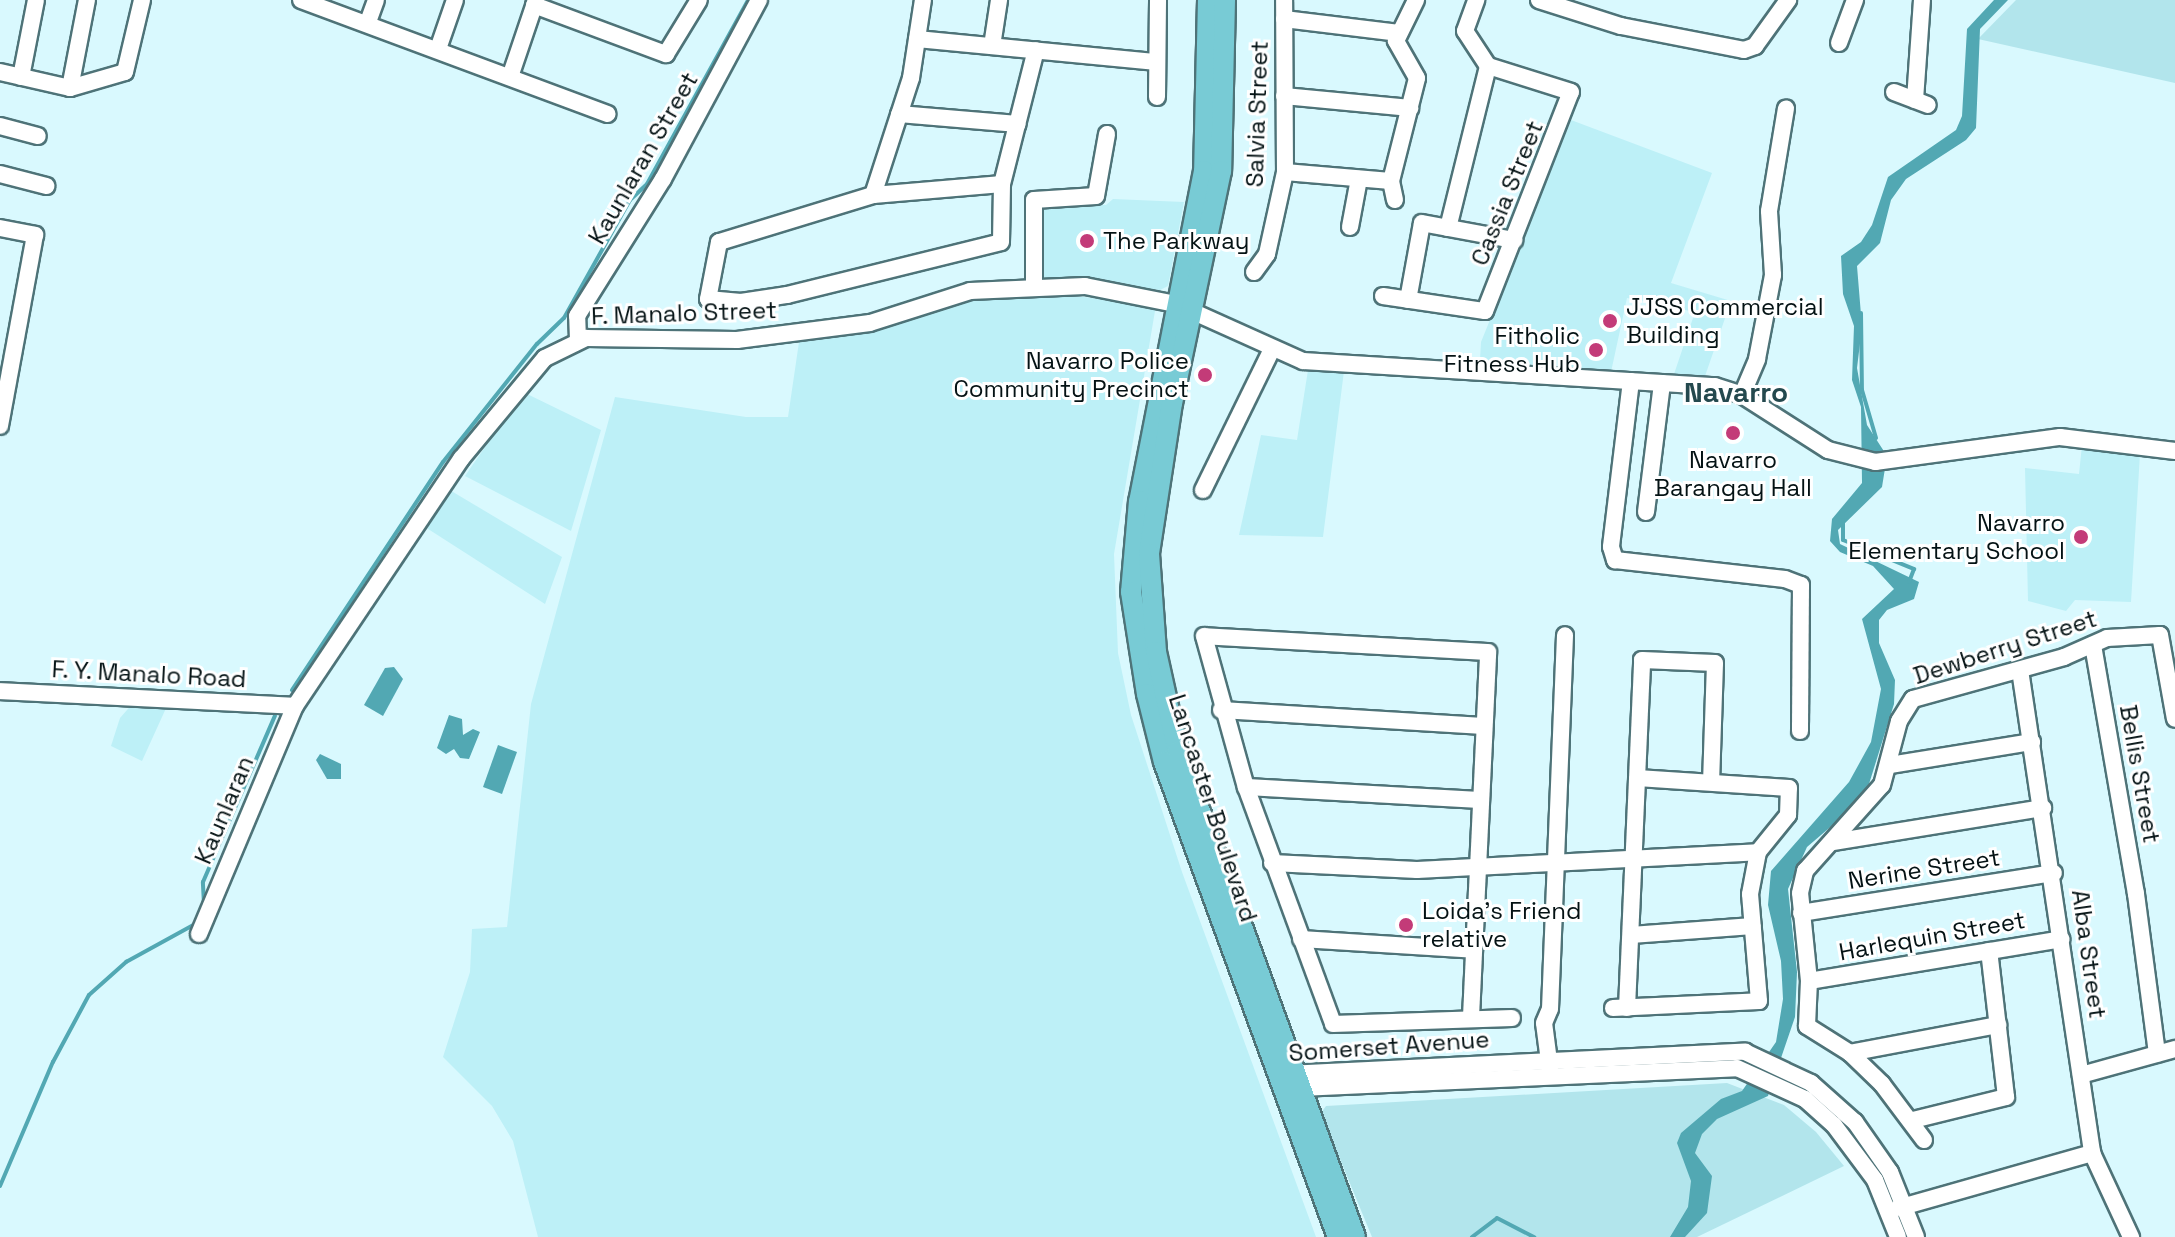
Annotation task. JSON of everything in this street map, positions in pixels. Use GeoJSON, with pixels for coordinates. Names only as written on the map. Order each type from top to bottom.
{"type":"FeatureCollection","features":[{"type":"Feature","properties":{"kind":"main road","name":"Lancaster Boulevard"},"geometry":{"type":"LineString","coordinates":[[1208,0],[1206,151],[1149,554],[1156,652],[1178,751],[1291,1079],[1338,1237]]}},
{"type":"Feature","properties":{"kind":"main road","name":"Lancaster Boulevard"},"geometry":{"type":"LineString","coordinates":[[1184,307],[1223,153],[1225,0]]}},
{"type":"Feature","properties":{"kind":"main road","name":"Lancaster Boulevard"},"geometry":{"type":"LineString","coordinates":[[1291,1079],[1355,1237]]}},
{"type":"Feature","properties":{"kind":"street"},"geometry":{"type":"LineString","coordinates":[[21,77],[36,0]]}},
{"type":"Feature","properties":{"kind":"street"},"geometry":{"type":"LineString","coordinates":[[70,88],[87,0]]}},
{"type":"Feature","properties":{"kind":"street"},"geometry":{"type":"LineString","coordinates":[[0,72],[70,88],[125,72],[142,0]]}},
{"type":"Feature","properties":{"kind":"street"},"geometry":{"type":"LineString","coordinates":[[301,0],[368,22],[607,114]]}},
{"type":"Feature","properties":{"kind":"street"},"geometry":{"type":"LineString","coordinates":[[368,22],[376,0]]}},
{"type":"Feature","properties":{"kind":"street"},"geometry":{"type":"LineString","coordinates":[[438,49],[455,0]]}},
{"type":"Feature","properties":{"kind":"street"},"geometry":{"type":"LineString","coordinates":[[510,77],[535,3],[666,54],[699,0]]}},
{"type":"Feature","properties":{"kind":"street","name":"Kaunlaran Street"},"geometry":{"type":"LineString","coordinates":[[578,340],[577,316],[663,179],[759,0]]}},
{"type":"Feature","properties":{"kind":"street"},"geometry":{"type":"LineString","coordinates":[[873,195],[899,114],[923,0]]}},
{"type":"Feature","properties":{"kind":"street"},"geometry":{"type":"LineString","coordinates":[[992,46],[999,0]]}},
{"type":"Feature","properties":{"kind":"street"},"geometry":{"type":"LineString","coordinates":[[1157,97],[1158,0]]}},
{"type":"Feature","properties":{"kind":"street","name":"Salvia Street"},"geometry":{"type":"LineString","coordinates":[[1254,272],[1267,254],[1285,172],[1284,0]]}},
{"type":"Feature","properties":{"kind":"street"},"geometry":{"type":"LineString","coordinates":[[1395,200],[1391,181],[1417,78],[1397,47],[1399,33],[1416,0]]}},
{"type":"Feature","properties":{"kind":"street"},"geometry":{"type":"LineString","coordinates":[[1448,228],[1488,66],[1465,31],[1476,0]]}},
{"type":"Feature","properties":{"kind":"street"},"geometry":{"type":"LineString","coordinates":[[1539,0],[1621,26],[1744,50],[1755,46],[1788,0]]}},
{"type":"Feature","properties":{"kind":"street"},"geometry":{"type":"LineString","coordinates":[[1839,43],[1855,0]]}},
{"type":"Feature","properties":{"kind":"street"},"geometry":{"type":"LineString","coordinates":[[1894,92],[1922,103],[1922,0]]}},
{"type":"Feature","properties":{"kind":"street"},"geometry":{"type":"LineString","coordinates":[[1284,19],[1399,33]]}},
{"type":"Feature","properties":{"kind":"street"},"geometry":{"type":"LineString","coordinates":[[917,39],[1157,62]]}},
{"type":"Feature","properties":{"kind":"street"},"geometry":{"type":"LineString","coordinates":[[1002,184],[873,195],[719,242],[708,299],[741,302],[787,295],[1001,242],[1002,184],[1036,50]]}},
{"type":"Feature","properties":{"kind":"street","name":"Cassia Street"},"geometry":{"type":"LineString","coordinates":[[1408,300],[1485,311],[1571,92],[1488,66]]}},
{"type":"Feature","properties":{"kind":"street"},"geometry":{"type":"LineString","coordinates":[[1284,96],[1410,108]]}},
{"type":"Feature","properties":{"kind":"street"},"geometry":{"type":"LineString","coordinates":[[1742,395],[1757,359],[1773,275],[1768,226],[1786,108]]}},
{"type":"Feature","properties":{"kind":"street"},"geometry":{"type":"LineString","coordinates":[[899,114],[1018,124]]}},
{"type":"Feature","properties":{"kind":"street"},"geometry":{"type":"LineString","coordinates":[[0,126],[38,136]]}},
{"type":"Feature","properties":{"kind":"street"},"geometry":{"type":"LineString","coordinates":[[1034,287],[1034,200],[1096,196],[1107,134]]}},
{"type":"Feature","properties":{"kind":"street"},"geometry":{"type":"LineString","coordinates":[[1285,172],[1391,181]]}},
{"type":"Feature","properties":{"kind":"street"},"geometry":{"type":"LineString","coordinates":[[0,174],[46,186]]}},
{"type":"Feature","properties":{"kind":"street"},"geometry":{"type":"LineString","coordinates":[[1350,227],[1359,179]]}},
{"type":"Feature","properties":{"kind":"street"},"geometry":{"type":"LineString","coordinates":[[1383,296],[1408,300],[1422,223],[1514,240]]}},
{"type":"Feature","properties":{"kind":"street"},"geometry":{"type":"LineString","coordinates":[[0,228],[35,235],[0,426]]}},
{"type":"Feature","properties":{"kind":"street","name":"F. Manalo Street"},"geometry":{"type":"LineString","coordinates":[[295,706],[461,459],[545,358],[578,340],[728,340],[870,323],[970,291],[1034,287],[1118,289],[1184,307],[1271,351],[1303,361],[1715,386],[1742,395],[1828,450],[1858,458],[1893,461],[2060,437],[2175,451]]}},
{"type":"Feature","properties":{"kind":"street"},"geometry":{"type":"LineString","coordinates":[[1203,490],[1271,351]]}},
{"type":"Feature","properties":{"kind":"street"},"geometry":{"type":"LineString","coordinates":[[1631,381],[1611,547],[1615,560],[1785,579],[1801,585],[1800,731]]}},
{"type":"Feature","properties":{"kind":"street"},"geometry":{"type":"LineString","coordinates":[[1646,512],[1662,383]]}},
{"type":"Feature","properties":{"kind":"street"},"geometry":{"type":"LineString","coordinates":[[1549,1062],[1544,1023],[1550,1009],[1565,635]]}},
{"type":"Feature","properties":{"kind":"street","name":"Dewberry Street"},"geometry":{"type":"LineString","coordinates":[[1924,1140],[1913,1120],[1850,1053],[1807,1026],[1809,981],[1801,913],[1805,871],[1869,803],[1890,765],[1895,732],[1913,699],[2020,670],[2121,635],[2160,635],[2175,719]]}},
{"type":"Feature","properties":{"kind":"street"},"geometry":{"type":"LineString","coordinates":[[1471,1017],[1488,652],[1204,636],[1221,710],[1246,787],[1333,1024],[1512,1018]]}},
{"type":"Feature","properties":{"kind":"street","name":"Bellis Street"},"geometry":{"type":"LineString","coordinates":[[2093,645],[2136,894],[2157,1054]]}},
{"type":"Feature","properties":{"kind":"street"},"geometry":{"type":"LineString","coordinates":[[1637,778],[1789,788],[1788,815],[1758,852],[1750,894],[1759,1001],[1620,1008],[1631,935],[1637,778],[1642,660],[1715,663],[1711,781]]}},
{"type":"Feature","properties":{"kind":"street","name":"Alba Street"},"geometry":{"type":"LineString","coordinates":[[2020,670],[2054,873],[2092,1153],[2131,1237]]}},
{"type":"Feature","properties":{"kind":"street","name":"F. Y. Manalo Road"},"geometry":{"type":"LineString","coordinates":[[0,691],[295,706]]}},
{"type":"Feature","properties":{"kind":"street","name":"Kaunlaran"},"geometry":{"type":"LineString","coordinates":[[199,934],[295,706]]}},
{"type":"Feature","properties":{"kind":"street"},"geometry":{"type":"LineString","coordinates":[[1221,710],[1484,726]]}},
{"type":"Feature","properties":{"kind":"street"},"geometry":{"type":"LineString","coordinates":[[1890,765],[2032,742]]}},
{"type":"Feature","properties":{"kind":"street"},"geometry":{"type":"LineString","coordinates":[[1246,787],[1481,800]]}},
{"type":"Feature","properties":{"kind":"street"},"geometry":{"type":"LineString","coordinates":[[1833,842],[2043,808]]}},
{"type":"Feature","properties":{"kind":"street"},"geometry":{"type":"LineString","coordinates":[[1272,863],[1417,870],[1758,852]]}},
{"type":"Feature","properties":{"kind":"street","name":"Nerine Street"},"geometry":{"type":"LineString","coordinates":[[1801,913],[2054,873]]}},
{"type":"Feature","properties":{"kind":"street"},"geometry":{"type":"LineString","coordinates":[[1631,935],[1753,926]]}},
{"type":"Feature","properties":{"kind":"street"},"geometry":{"type":"LineString","coordinates":[[1301,939],[1474,950]]}},
{"type":"Feature","properties":{"kind":"street","name":"Harlequin Street"},"geometry":{"type":"LineString","coordinates":[[1809,981],[2062,939]]}},
{"type":"Feature","properties":{"kind":"street"},"geometry":{"type":"LineString","coordinates":[[1913,1120],[2006,1097],[1989,951]]}},
{"type":"Feature","properties":{"kind":"street"},"geometry":{"type":"LineString","coordinates":[[1850,1053],[1998,1025]]}},
{"type":"Feature","properties":{"kind":"street"},"geometry":{"type":"LineString","coordinates":[[2081,1075],[2175,1049]]}},
{"type":"Feature","properties":{"kind":"street","name":"Somerset Avenue"},"geometry":{"type":"LineString","coordinates":[[1291,1079],[1549,1062],[1755,1065],[1784,1078],[1818,1109],[1847,1140],[1916,1237]]}},
{"type":"Feature","properties":{"kind":"street"},"geometry":{"type":"LineString","coordinates":[[1897,1209],[2092,1153]]}},
{"type":"Feature","properties":{"kind":"street","name":"Somerset Avenue"},"geometry":{"type":"LineString","coordinates":[[1897,1209],[1898,1237]]}},
{"type":"Feature","properties":{"kind":"shaded area"},"geometry":{"type":"Polygon","coordinates":[[[1994,0],[2008,0],[1980,29],[1976,128],[1966,140],[1906,179],[1891,200],[1880,243],[1857,266],[1862,327],[1857,368],[1867,425],[1887,456],[1882,487],[1838,530],[1840,544],[1919,582],[1914,599],[1887,610],[1879,620],[1879,643],[1895,680],[1894,704],[1869,784],[1849,811],[1807,847],[1788,889],[1797,972],[1795,1017],[1768,1096],[1717,1119],[1702,1134],[1695,1153],[1712,1176],[1707,1213],[1685,1237],[1670,1237],[1688,1207],[1691,1181],[1677,1143],[1681,1133],[1721,1099],[1742,1091],[1776,1042],[1783,999],[1781,961],[1768,905],[1771,871],[1849,782],[1871,742],[1881,689],[1862,619],[1894,589],[1873,566],[1840,552],[1830,541],[1832,519],[1862,483],[1861,407],[1852,380],[1854,326],[1843,294],[1841,256],[1861,242],[1872,225],[1888,177],[1956,130],[1962,116],[1967,29],[1994,0]]]}},
{"type":"Feature","properties":{"kind":"shaded area"},"geometry":{"type":"Polygon","coordinates":[[[2016,0],[2175,0],[2175,83],[1978,39],[2016,0]]]}},
{"type":"Feature","properties":{"kind":"shaded area"},"geometry":{"type":"Polygon","coordinates":[[[1571,120],[1712,173],[1671,283],[1731,301],[1704,379],[1673,377],[1695,312],[1627,298],[1611,372],[1480,360],[1481,342],[1571,120]]]}},
{"type":"Feature","properties":{"kind":"shaded area","name":"The Parkway"},"geometry":{"type":"Polygon","coordinates":[[[1113,199],[1184,202],[1168,286],[1160,290],[1030,280],[1031,203],[1106,205],[1113,199]]]}},
{"type":"Feature","properties":{"kind":"shaded area"},"geometry":{"type":"Polygon","coordinates":[[[1055,294],[1156,305],[1114,554],[1118,653],[1131,715],[1182,872],[1316,1237],[538,1237],[513,1141],[492,1106],[443,1057],[470,972],[472,929],[507,927],[531,704],[615,397],[746,417],[788,417],[799,342],[876,329],[963,301],[1055,294]]]}},
{"type":"Feature","properties":{"kind":"shaded area"},"geometry":{"type":"Polygon","coordinates":[[[1308,370],[1344,371],[1323,537],[1239,535],[1261,435],[1297,440],[1308,370]]]}},
{"type":"Feature","properties":{"kind":"shaded area"},"geometry":{"type":"Polygon","coordinates":[[[523,392],[601,430],[571,531],[465,476],[523,392]]]}},
{"type":"Feature","properties":{"kind":"shaded area","name":"Navarro Elementary School"},"geometry":{"type":"Polygon","coordinates":[[[2082,445],[2140,454],[2131,602],[2075,600],[2066,611],[2028,601],[2025,468],[2079,474],[2082,445]]]}},
{"type":"Feature","properties":{"kind":"shaded area"},"geometry":{"type":"Polygon","coordinates":[[[448,489],[562,557],[545,604],[425,527],[448,489]]]}},
{"type":"Feature","properties":{"kind":"shaded area"},"geometry":{"type":"Polygon","coordinates":[[[394,667],[403,679],[383,716],[364,705],[385,668],[394,667]]]}},
{"type":"Feature","properties":{"kind":"shaded area"},"geometry":{"type":"Polygon","coordinates":[[[134,702],[167,706],[142,761],[111,746],[120,718],[134,702]]]}},
{"type":"Feature","properties":{"kind":"shaded area"},"geometry":{"type":"Polygon","coordinates":[[[449,715],[462,719],[463,735],[473,729],[480,732],[469,759],[460,758],[454,749],[446,754],[437,748],[449,715]]]}},
{"type":"Feature","properties":{"kind":"shaded area"},"geometry":{"type":"Polygon","coordinates":[[[498,745],[517,752],[502,794],[483,787],[498,745]]]}},
{"type":"Feature","properties":{"kind":"shaded area"},"geometry":{"type":"Polygon","coordinates":[[[320,754],[341,764],[341,779],[327,779],[316,760],[320,754]]]}},
{"type":"Feature","properties":{"kind":"shaded area"},"geometry":{"type":"Polygon","coordinates":[[[1727,1083],[1784,1105],[1816,1132],[1844,1166],[1697,1237],[1372,1237],[1321,1113],[1326,1106],[1727,1083]]]}},
{"type":"Feature","properties":{"kind":"waterway"},"geometry":{"type":"LineString","coordinates":[[292,690],[443,462],[537,344],[564,318],[630,200],[647,184],[748,0]]}},
{"type":"Feature","properties":{"kind":"waterway"},"geometry":{"type":"LineString","coordinates":[[1861,313],[1862,390],[1876,438]]}},
{"type":"Feature","properties":{"kind":"waterway"},"geometry":{"type":"LineString","coordinates":[[1843,520],[1843,540],[1914,569],[1909,582]]}},
{"type":"Feature","properties":{"kind":"waterway"},"geometry":{"type":"LineString","coordinates":[[204,904],[203,882],[275,716]]}},
{"type":"Feature","properties":{"kind":"waterway"},"geometry":{"type":"LineString","coordinates":[[0,1186],[53,1062],[89,995],[126,962],[197,923]]}},
{"type":"Feature","properties":{"kind":"waterway"},"geometry":{"type":"LineString","coordinates":[[1472,1237],[1497,1218],[1534,1237]]}},
{"type":"Feature","properties":{"kind":"place","name":"The Parkway"},"geometry":{"type":"Point","coordinates":[1087,241]}},
{"type":"Feature","properties":{"kind":"place","name":"JJSS Commercial Building"},"geometry":{"type":"Point","coordinates":[1610,321]}},
{"type":"Feature","properties":{"kind":"place","name":"Fitholic Fitness Hub"},"geometry":{"type":"Point","coordinates":[1596,350]}},
{"type":"Feature","properties":{"kind":"place","name":"Navarro Police Community Precinct"},"geometry":{"type":"Point","coordinates":[1205,375]}},
{"type":"Feature","properties":{"kind":"place","name":"Navarro Barangay Hall"},"geometry":{"type":"Point","coordinates":[1733,433]}},
{"type":"Feature","properties":{"kind":"place","name":"Navarro Elementary School"},"geometry":{"type":"Point","coordinates":[2081,537]}},
{"type":"Feature","properties":{"kind":"place","name":"Loida’s Friend relative"},"geometry":{"type":"Point","coordinates":[1406,925]}},
{"type":"Feature","properties":{"kind":"district","name":"Navarro"},"geometry":{"type":"Point","coordinates":[1736,392]}}]}
